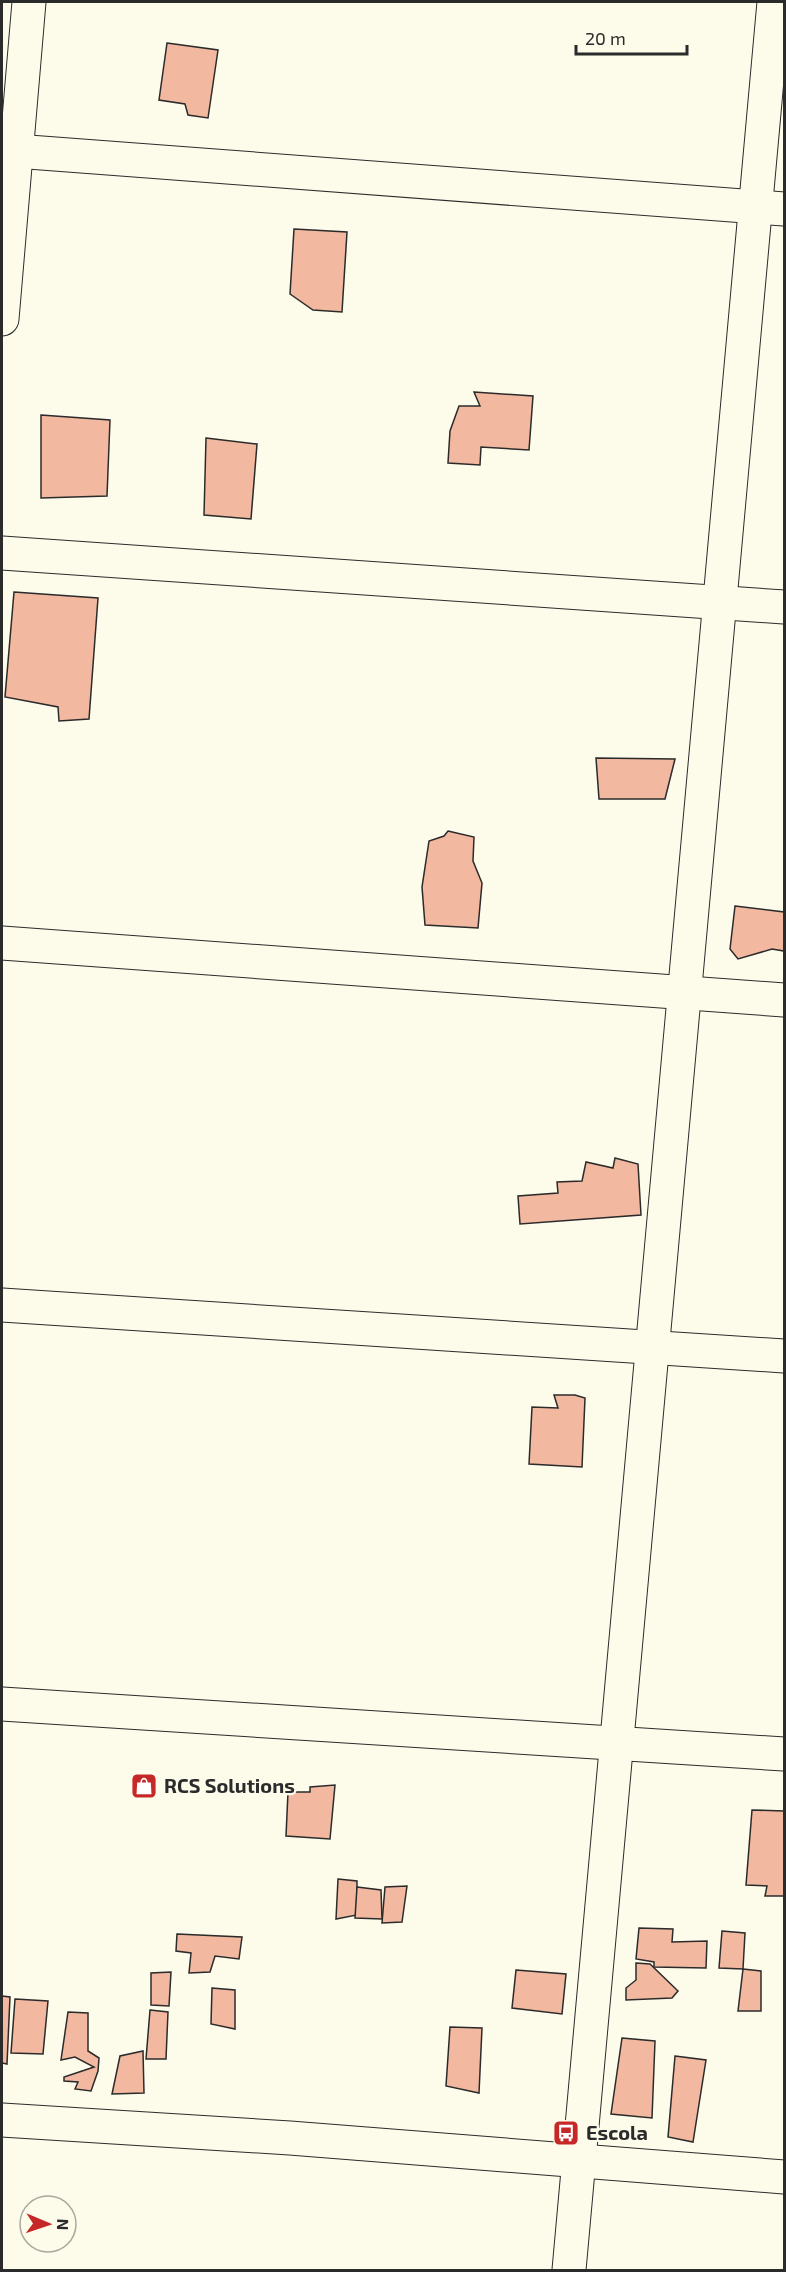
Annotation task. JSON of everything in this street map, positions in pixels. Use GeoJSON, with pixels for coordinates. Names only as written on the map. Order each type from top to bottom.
{"type":"FeatureCollection","features":[{"type":"Feature","properties":{"kind":"street"},"geometry":{"type":"LineString","coordinates":[[2,319],[9,151],[29,2]]}},
{"type":"Feature","properties":{"kind":"street"},"geometry":{"type":"LineString","coordinates":[[569,2271],[720,603],[770,208],[774,2]]}},
{"type":"Feature","properties":{"kind":"street"},"geometry":{"type":"LineString","coordinates":[[9,151],[770,208]]}},
{"type":"Feature","properties":{"kind":"street"},"geometry":{"type":"LineString","coordinates":[[2,553],[784,607]]}},
{"type":"Feature","properties":{"kind":"street"},"geometry":{"type":"LineString","coordinates":[[2,943],[784,1000]]}},
{"type":"Feature","properties":{"kind":"street"},"geometry":{"type":"LineString","coordinates":[[2,1305],[784,1356]]}},
{"type":"Feature","properties":{"kind":"street"},"geometry":{"type":"LineString","coordinates":[[2,1704],[784,1754]]}},
{"type":"Feature","properties":{"kind":"street"},"geometry":{"type":"LineString","coordinates":[[2,2120],[290,2138],[784,2177]]}},
{"type":"Feature","properties":{"kind":"building"},"geometry":{"type":"Polygon","coordinates":[[[167,43],[218,50],[208,118],[188,115],[185,104],[159,100],[167,43]]]}},
{"type":"Feature","properties":{"kind":"building"},"geometry":{"type":"Polygon","coordinates":[[[294,229],[347,232],[342,312],[313,310],[290,294],[294,229]]]}},
{"type":"Feature","properties":{"kind":"building"},"geometry":{"type":"Polygon","coordinates":[[[474,392],[533,396],[529,450],[481,447],[480,465],[448,463],[450,431],[459,406],[480,406],[474,392]]]}},
{"type":"Feature","properties":{"kind":"building"},"geometry":{"type":"Polygon","coordinates":[[[41,415],[110,420],[107,496],[41,498],[41,415]]]}},
{"type":"Feature","properties":{"kind":"building"},"geometry":{"type":"Polygon","coordinates":[[[206,438],[257,444],[251,519],[204,515],[206,438]]]}},
{"type":"Feature","properties":{"kind":"building"},"geometry":{"type":"Polygon","coordinates":[[[14,592],[98,598],[89,719],[59,721],[58,707],[5,697],[14,592]]]}},
{"type":"Feature","properties":{"kind":"building"},"geometry":{"type":"Polygon","coordinates":[[[596,758],[675,759],[665,799],[599,799],[596,758]]]}},
{"type":"Feature","properties":{"kind":"building"},"geometry":{"type":"Polygon","coordinates":[[[448,831],[474,837],[473,861],[482,883],[478,928],[425,925],[422,887],[429,841],[444,836],[448,831]]]}},
{"type":"Feature","properties":{"kind":"building"},"geometry":{"type":"Polygon","coordinates":[[[735,906],[784,912],[784,951],[772,949],[738,959],[730,949],[735,906]]]}},
{"type":"Feature","properties":{"kind":"building"},"geometry":{"type":"Polygon","coordinates":[[[615,1158],[638,1164],[641,1215],[520,1224],[518,1196],[558,1193],[557,1182],[582,1181],[586,1162],[613,1168],[615,1158]]]}},
{"type":"Feature","properties":{"kind":"building"},"geometry":{"type":"Polygon","coordinates":[[[554,1395],[575,1395],[585,1398],[582,1467],[529,1464],[532,1407],[558,1408],[554,1395]]]}},
{"type":"Feature","properties":{"kind":"building"},"geometry":{"type":"Polygon","coordinates":[[[335,1785],[330,1839],[286,1836],[288,1792],[310,1792],[310,1787],[335,1785]]]}},
{"type":"Feature","properties":{"kind":"building"},"geometry":{"type":"Polygon","coordinates":[[[752,1810],[784,1811],[784,1896],[765,1896],[767,1886],[746,1885],[752,1810]]]}},
{"type":"Feature","properties":{"kind":"building"},"geometry":{"type":"Polygon","coordinates":[[[338,1879],[357,1881],[357,1915],[336,1919],[338,1879]]]}},
{"type":"Feature","properties":{"kind":"building"},"geometry":{"type":"Polygon","coordinates":[[[407,1886],[402,1922],[382,1923],[385,1887],[407,1886]]]}},
{"type":"Feature","properties":{"kind":"building"},"geometry":{"type":"Polygon","coordinates":[[[357,1887],[381,1890],[382,1919],[355,1918],[357,1887]]]}},
{"type":"Feature","properties":{"kind":"building"},"geometry":{"type":"Polygon","coordinates":[[[639,1928],[673,1929],[672,1942],[707,1941],[706,1968],[654,1967],[654,1962],[636,1959],[639,1928]]]}},
{"type":"Feature","properties":{"kind":"building"},"geometry":{"type":"Polygon","coordinates":[[[722,1931],[745,1933],[743,1969],[719,1968],[722,1931]]]}},
{"type":"Feature","properties":{"kind":"building"},"geometry":{"type":"Polygon","coordinates":[[[177,1934],[242,1937],[239,1959],[215,1956],[210,1972],[189,1973],[191,1953],[176,1951],[177,1934]]]}},
{"type":"Feature","properties":{"kind":"building"},"geometry":{"type":"Polygon","coordinates":[[[636,1963],[650,1964],[678,1991],[672,1998],[626,2000],[626,1988],[636,1980],[636,1963]]]}},
{"type":"Feature","properties":{"kind":"building"},"geometry":{"type":"Polygon","coordinates":[[[743,1969],[761,1971],[761,2011],[738,2011],[743,1969]]]}},
{"type":"Feature","properties":{"kind":"building"},"geometry":{"type":"Polygon","coordinates":[[[516,1970],[566,1974],[562,2014],[512,2008],[516,1970]]]}},
{"type":"Feature","properties":{"kind":"building"},"geometry":{"type":"Polygon","coordinates":[[[171,1972],[169,2006],[151,2005],[151,1973],[171,1972]]]}},
{"type":"Feature","properties":{"kind":"building"},"geometry":{"type":"Polygon","coordinates":[[[212,1988],[235,1990],[235,2029],[211,2024],[212,1988]]]}},
{"type":"Feature","properties":{"kind":"building"},"geometry":{"type":"Polygon","coordinates":[[[2,1996],[10,1997],[7,2064],[2,2063],[2,1996]]]}},
{"type":"Feature","properties":{"kind":"building"},"geometry":{"type":"Polygon","coordinates":[[[15,1999],[48,2001],[43,2054],[11,2053],[15,1999]]]}},
{"type":"Feature","properties":{"kind":"building"},"geometry":{"type":"Polygon","coordinates":[[[150,2010],[168,2012],[166,2059],[146,2059],[150,2010]]]}},
{"type":"Feature","properties":{"kind":"building"},"geometry":{"type":"Polygon","coordinates":[[[68,2012],[88,2013],[88,2051],[99,2058],[98,2071],[91,2091],[75,2089],[78,2082],[64,2081],[64,2077],[94,2067],[75,2057],[61,2060],[68,2012]]]}},
{"type":"Feature","properties":{"kind":"building"},"geometry":{"type":"Polygon","coordinates":[[[450,2027],[482,2028],[479,2093],[446,2086],[450,2027]]]}},
{"type":"Feature","properties":{"kind":"building"},"geometry":{"type":"Polygon","coordinates":[[[622,2038],[655,2041],[652,2118],[611,2114],[622,2038]]]}},
{"type":"Feature","properties":{"kind":"building"},"geometry":{"type":"Polygon","coordinates":[[[143,2051],[144,2093],[112,2094],[120,2056],[143,2051]]]}},
{"type":"Feature","properties":{"kind":"building"},"geometry":{"type":"Polygon","coordinates":[[[675,2056],[706,2060],[693,2142],[668,2137],[675,2056]]]}},
{"type":"Feature","properties":{"kind":"place","name":"RCS Solutions"},"geometry":{"type":"Point","coordinates":[144,1786]}},
{"type":"Feature","properties":{"kind":"place","name":"Escola"},"geometry":{"type":"Point","coordinates":[566,2133]}}]}
